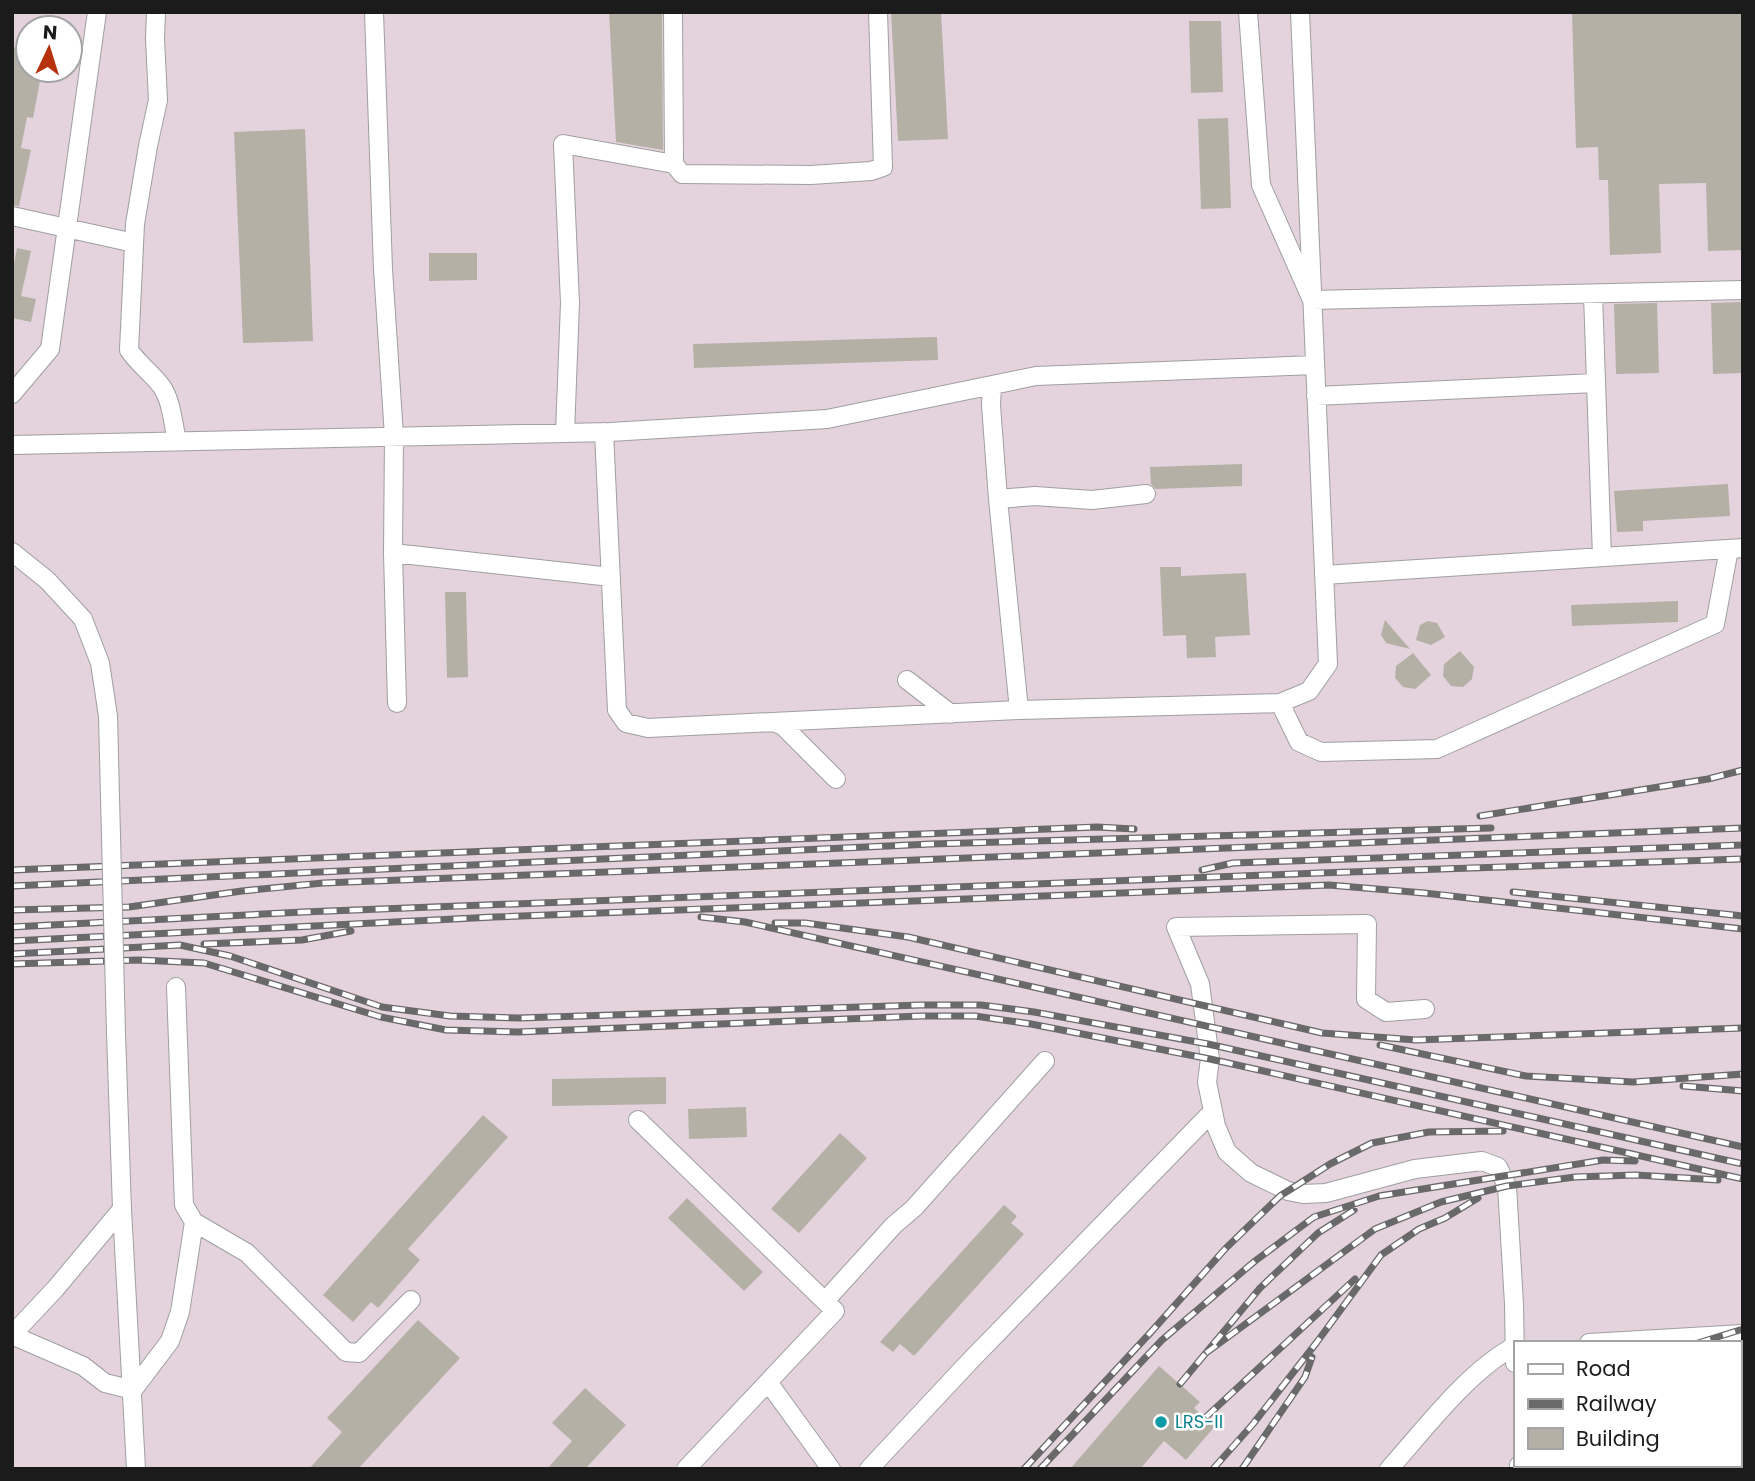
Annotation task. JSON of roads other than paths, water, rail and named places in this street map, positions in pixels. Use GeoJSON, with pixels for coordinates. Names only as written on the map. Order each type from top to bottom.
{"type":"FeatureCollection","features":[{"type":"Feature","properties":{"kind":"street"},"geometry":{"type":"LineString","coordinates":[[12,394],[50,349],[96,12]]}},
{"type":"Feature","properties":{"kind":"street"},"geometry":{"type":"LineString","coordinates":[[156,12],[158,100],[135,224],[129,350],[137,363],[163,388],[177,441]]}},
{"type":"Feature","properties":{"kind":"street"},"geometry":{"type":"LineString","coordinates":[[374,12],[383,269],[394,436],[393,553],[397,703]]}},
{"type":"Feature","properties":{"kind":"street"},"geometry":{"type":"LineString","coordinates":[[673,12],[674,164],[682,174],[811,175],[871,171],[883,167],[878,12]]}},
{"type":"Feature","properties":{"kind":"street"},"geometry":{"type":"LineString","coordinates":[[1248,12],[1261,185],[1312,300]]}},
{"type":"Feature","properties":{"kind":"street"},"geometry":{"type":"LineString","coordinates":[[604,432],[617,709],[626,723],[648,728],[1019,710],[1280,703],[1309,691],[1328,664],[1300,12]]}},
{"type":"Feature","properties":{"kind":"street"},"geometry":{"type":"LineString","coordinates":[[565,433],[570,303],[563,144],[674,164]]}},
{"type":"Feature","properties":{"kind":"street"},"geometry":{"type":"LineString","coordinates":[[12,216],[134,243]]}},
{"type":"Feature","properties":{"kind":"street"},"geometry":{"type":"LineString","coordinates":[[1312,300],[1743,290]]}},
{"type":"Feature","properties":{"kind":"street"},"geometry":{"type":"LineString","coordinates":[[1593,294],[1602,557]]}},
{"type":"Feature","properties":{"kind":"street"},"geometry":{"type":"LineString","coordinates":[[12,444],[604,432],[827,419],[1036,376],[1315,365]]}},
{"type":"Feature","properties":{"kind":"street"},"geometry":{"type":"LineString","coordinates":[[1316,396],[1596,383]]}},
{"type":"Feature","properties":{"kind":"street"},"geometry":{"type":"LineString","coordinates":[[992,385],[991,405],[1019,710]]}},
{"type":"Feature","properties":{"kind":"street"},"geometry":{"type":"LineString","coordinates":[[999,499],[1035,496],[1092,499],[1146,494]]}},
{"type":"Feature","properties":{"kind":"street"},"geometry":{"type":"LineString","coordinates":[[1280,703],[1298,742],[1321,752],[1437,749],[1715,624],[1736,549],[1324,575]]}},
{"type":"Feature","properties":{"kind":"street"},"geometry":{"type":"LineString","coordinates":[[12,552],[47,580],[83,619],[100,663],[108,716],[122,1209],[136,1469]]}},
{"type":"Feature","properties":{"kind":"street"},"geometry":{"type":"LineString","coordinates":[[393,553],[611,577]]}},
{"type":"Feature","properties":{"kind":"street"},"geometry":{"type":"LineString","coordinates":[[907,680],[951,714]]}},
{"type":"Feature","properties":{"kind":"street"},"geometry":{"type":"LineString","coordinates":[[774,722],[783,726],[836,779]]}},
{"type":"Feature","properties":{"kind":"street"},"geometry":{"type":"LineString","coordinates":[[1425,1009],[1386,1012],[1366,999],[1367,924],[1176,927],[1200,984],[1210,1059],[1207,1082],[1216,1126],[1227,1152],[1251,1173],[1289,1191],[1303,1194],[1326,1193],[1415,1169],[1482,1161],[1498,1167],[1507,1186],[1515,1341]]}},
{"type":"Feature","properties":{"kind":"street"},"geometry":{"type":"LineString","coordinates":[[176,987],[184,1205],[194,1222],[247,1253],[346,1352],[359,1353],[411,1300]]}},
{"type":"Feature","properties":{"kind":"street"},"geometry":{"type":"LineString","coordinates":[[825,1301],[894,1225],[914,1208],[1045,1061]]}},
{"type":"Feature","properties":{"kind":"street"},"geometry":{"type":"LineString","coordinates":[[869,1469],[960,1371],[1213,1111]]}},
{"type":"Feature","properties":{"kind":"street"},"geometry":{"type":"LineString","coordinates":[[638,1120],[835,1311],[686,1469]]}},
{"type":"Feature","properties":{"kind":"street"},"geometry":{"type":"LineString","coordinates":[[122,1209],[12,1335],[83,1366],[105,1383],[133,1390]]}},
{"type":"Feature","properties":{"kind":"street"},"geometry":{"type":"LineString","coordinates":[[133,1390],[170,1341],[180,1312],[194,1222]]}},
{"type":"Feature","properties":{"kind":"street"},"geometry":{"type":"LineString","coordinates":[[1623,1341],[1743,1334]]}},
{"type":"Feature","properties":{"kind":"street"},"geometry":{"type":"LineString","coordinates":[[1389,1469],[1469,1382],[1497,1357],[1514,1347]]}},
{"type":"Feature","properties":{"kind":"street"},"geometry":{"type":"LineString","coordinates":[[768,1382],[831,1469]]}},
{"type":"Feature","properties":{"kind":"railway"},"geometry":{"type":"LineString","coordinates":[[1480,816],[1708,779],[1743,770]]}},
{"type":"Feature","properties":{"kind":"railway"},"geometry":{"type":"LineString","coordinates":[[12,870],[1097,827],[1134,829]]}},
{"type":"Feature","properties":{"kind":"railway"},"geometry":{"type":"LineString","coordinates":[[12,886],[931,844],[1491,828]]}},
{"type":"Feature","properties":{"kind":"railway"},"geometry":{"type":"LineString","coordinates":[[12,910],[129,907],[323,883],[1743,828]]}},
{"type":"Feature","properties":{"kind":"railway"},"geometry":{"type":"LineString","coordinates":[[1202,870],[1233,863],[1743,845]]}},
{"type":"Feature","properties":{"kind":"railway"},"geometry":{"type":"LineString","coordinates":[[12,927],[303,912],[1743,859]]}},
{"type":"Feature","properties":{"kind":"railway"},"geometry":{"type":"LineString","coordinates":[[12,941],[494,917],[1329,885],[1743,929]]}},
{"type":"Feature","properties":{"kind":"railway"},"geometry":{"type":"LineString","coordinates":[[1513,892],[1743,916]]}},
{"type":"Feature","properties":{"kind":"railway"},"geometry":{"type":"LineString","coordinates":[[701,917],[745,922],[1743,1147]]}},
{"type":"Feature","properties":{"kind":"railway"},"geometry":{"type":"LineString","coordinates":[[775,923],[805,923],[908,937],[1322,1033],[1416,1040],[1743,1028]]}},
{"type":"Feature","properties":{"kind":"railway"},"geometry":{"type":"LineString","coordinates":[[204,944],[302,940],[351,931]]}},
{"type":"Feature","properties":{"kind":"railway"},"geometry":{"type":"LineString","coordinates":[[12,954],[180,945],[230,956],[382,1007],[450,1016],[519,1018],[981,1005],[1208,1044],[1743,1164]]}},
{"type":"Feature","properties":{"kind":"railway"},"geometry":{"type":"LineString","coordinates":[[12,964],[139,960],[204,963],[381,1017],[446,1030],[518,1032],[975,1016],[1031,1024],[1210,1059],[1743,1179]]}},
{"type":"Feature","properties":{"kind":"railway"},"geometry":{"type":"LineString","coordinates":[[1380,1045],[1526,1076],[1633,1082],[1743,1074]]}},
{"type":"Feature","properties":{"kind":"railway"},"geometry":{"type":"LineString","coordinates":[[1683,1086],[1743,1091]]}},
{"type":"Feature","properties":{"kind":"railway"},"geometry":{"type":"LineString","coordinates":[[1024,1469],[1226,1248],[1280,1196],[1330,1164],[1372,1143],[1429,1132],[1503,1131]]}},
{"type":"Feature","properties":{"kind":"railway"},"geometry":{"type":"LineString","coordinates":[[1040,1469],[1162,1340],[1255,1261],[1314,1217],[1379,1196],[1603,1160],[1635,1161]]}},
{"type":"Feature","properties":{"kind":"railway"},"geometry":{"type":"LineString","coordinates":[[1206,1353],[1375,1229],[1441,1202],[1507,1186],[1575,1177],[1636,1175],[1718,1180]]}},
{"type":"Feature","properties":{"kind":"railway"},"geometry":{"type":"LineString","coordinates":[[1213,1469],[1253,1424],[1381,1255],[1419,1229],[1445,1218],[1478,1198]]}},
{"type":"Feature","properties":{"kind":"railway"},"geometry":{"type":"LineString","coordinates":[[1180,1384],[1260,1288],[1318,1233],[1354,1210]]}},
{"type":"Feature","properties":{"kind":"railway"},"geometry":{"type":"LineString","coordinates":[[1206,1417],[1355,1279]]}},
{"type":"Feature","properties":{"kind":"railway"},"geometry":{"type":"LineString","coordinates":[[1704,1341],[1743,1329]]}},
{"type":"Feature","properties":{"kind":"railway"},"geometry":{"type":"LineString","coordinates":[[1242,1469],[1305,1377],[1312,1357]]}},
{"type":"Feature","properties":{"kind":"place","name":"LRS-II"},"geometry":{"type":"Point","coordinates":[1161,1422]}}]}
